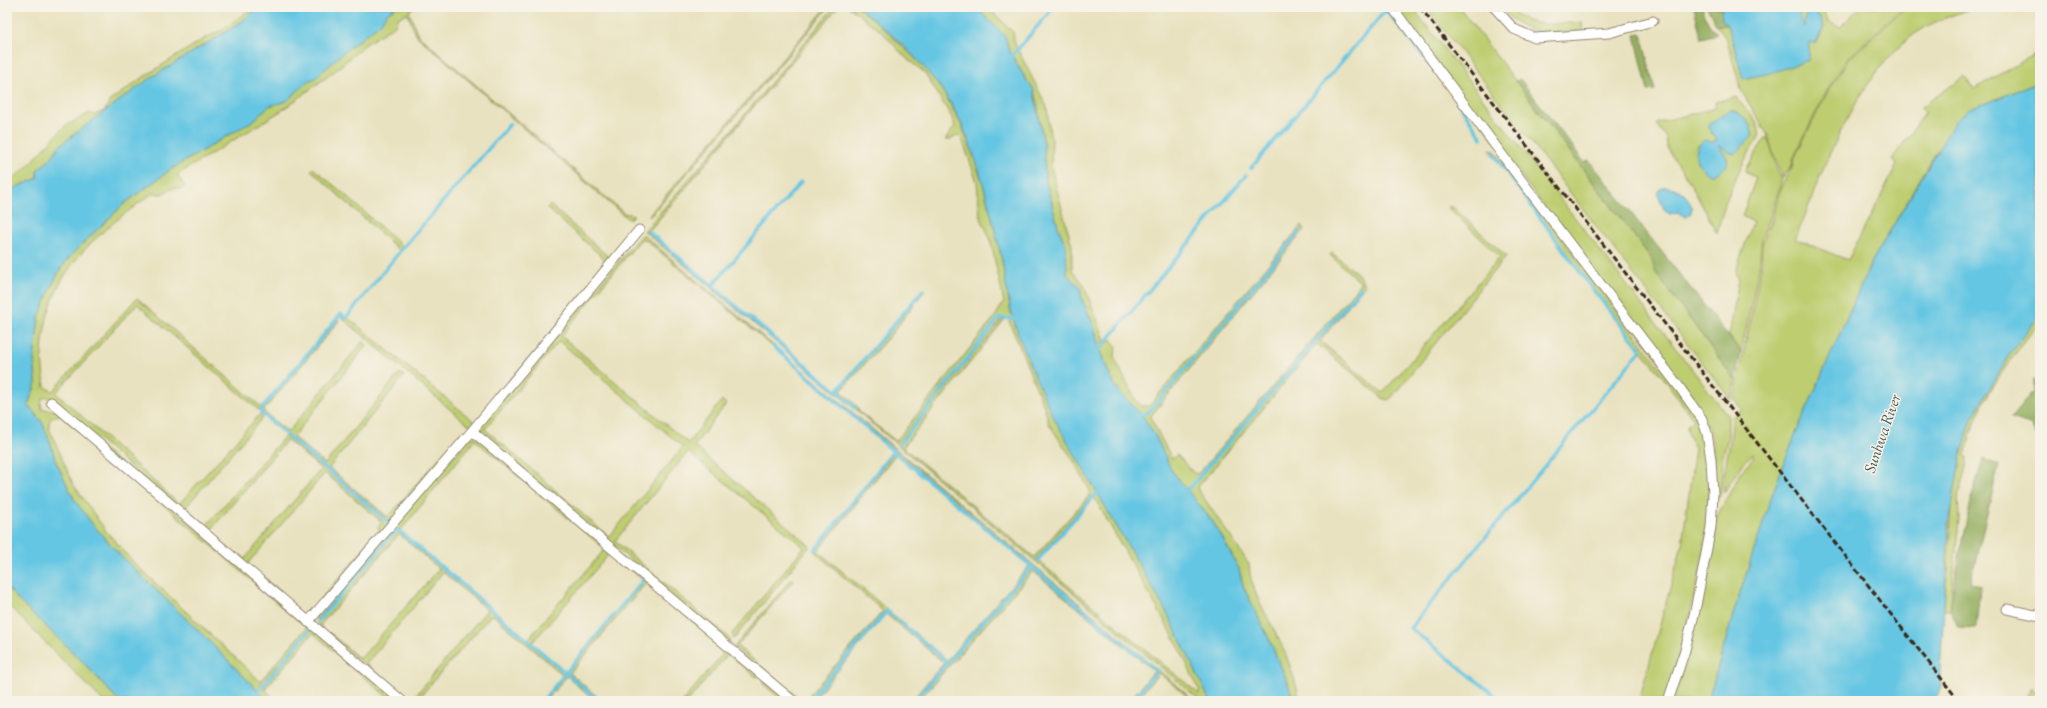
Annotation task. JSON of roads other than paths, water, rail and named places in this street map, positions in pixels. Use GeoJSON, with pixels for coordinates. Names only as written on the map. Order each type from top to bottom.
{"type":"FeatureCollection","features":[{"type":"Feature","properties":{"kind":"street"},"geometry":{"type":"LineString","coordinates":[[1392,7],[1702,419],[1709,443],[1712,466],[1713,494],[1711,527],[1690,632],[1668,701]]}},
{"type":"Feature","properties":{"kind":"street"},"geometry":{"type":"LineString","coordinates":[[1494,7],[1514,29],[1535,38],[1609,33],[1653,21]]}},
{"type":"Feature","properties":{"kind":"street"},"geometry":{"type":"LineString","coordinates":[[308,622],[472,431],[639,230]]}},
{"type":"Feature","properties":{"kind":"street"},"geometry":{"type":"LineString","coordinates":[[51,402],[402,701]]}},
{"type":"Feature","properties":{"kind":"street"},"geometry":{"type":"LineString","coordinates":[[472,431],[794,701]]}},
{"type":"Feature","properties":{"kind":"street"},"geometry":{"type":"LineString","coordinates":[[2007,609],[2040,616]]}},
{"type":"Feature","properties":{"kind":"water"},"geometry":{"type":"Polygon","coordinates":[[[259,7],[396,7],[387,13],[381,23],[344,52],[314,79],[308,81],[287,101],[269,106],[254,120],[170,170],[124,204],[74,252],[61,268],[52,285],[39,317],[34,359],[36,383],[28,405],[42,422],[51,444],[55,460],[74,499],[93,525],[120,555],[207,639],[268,701],[119,701],[83,662],[19,601],[7,587],[7,194],[17,187],[38,178],[37,170],[50,160],[59,146],[97,117],[152,77],[240,23],[259,7]]]}},
{"type":"Feature","properties":{"kind":"water"},"geometry":{"type":"Polygon","coordinates":[[[858,7],[976,7],[1005,36],[1011,55],[1033,88],[1044,145],[1045,178],[1059,230],[1066,245],[1067,274],[1080,287],[1082,299],[1094,326],[1100,351],[1111,378],[1120,393],[1142,415],[1155,435],[1172,471],[1213,522],[1223,539],[1239,569],[1243,586],[1269,639],[1288,683],[1293,701],[1210,701],[1167,613],[1052,415],[1036,378],[1020,339],[1012,314],[1000,251],[980,172],[963,127],[954,109],[944,92],[904,46],[858,7]]]}},
{"type":"Feature","properties":{"kind":"water"},"geometry":{"type":"Polygon","coordinates":[[[1721,7],[1797,7],[1804,27],[1806,14],[1811,7],[1815,10],[1824,26],[1816,43],[1809,42],[1809,60],[1771,73],[1743,79],[1728,25],[1722,20],[1721,7]]]}},
{"type":"Feature","properties":{"kind":"water","name":"Sunhwa River"},"geometry":{"type":"Polygon","coordinates":[[[2040,82],[2040,315],[2010,354],[1972,418],[1960,459],[1949,524],[1940,672],[1941,686],[1935,701],[1708,701],[1735,609],[1773,492],[1797,431],[1871,263],[1956,120],[1968,110],[2040,82]]]}},
{"type":"Feature","properties":{"kind":"water"},"geometry":{"type":"Polygon","coordinates":[[[1730,110],[1739,113],[1746,119],[1751,127],[1753,136],[1735,154],[1718,145],[1726,156],[1728,162],[1727,165],[1714,174],[1707,174],[1697,162],[1697,149],[1704,140],[1713,142],[1717,140],[1708,126],[1730,110]]]}},
{"type":"Feature","properties":{"kind":"water"},"geometry":{"type":"Polygon","coordinates":[[[1665,187],[1670,187],[1680,191],[1688,198],[1691,213],[1685,217],[1678,212],[1670,214],[1665,211],[1657,193],[1665,187]]]}},
{"type":"Feature","properties":{"kind":"waterway"},"geometry":{"type":"LineString","coordinates":[[1012,56],[1054,7]]}},
{"type":"Feature","properties":{"kind":"waterway"},"geometry":{"type":"LineString","coordinates":[[1382,7],[1429,64]]}},
{"type":"Feature","properties":{"kind":"waterway"},"geometry":{"type":"LineString","coordinates":[[1251,168],[1385,11]]}},
{"type":"Feature","properties":{"kind":"waterway"},"geometry":{"type":"LineString","coordinates":[[1455,98],[1482,138]]}},
{"type":"Feature","properties":{"kind":"waterway"},"geometry":{"type":"LineString","coordinates":[[389,523],[261,413],[262,408],[341,314],[346,318],[401,250],[510,124]]}},
{"type":"Feature","properties":{"kind":"waterway"},"geometry":{"type":"LineString","coordinates":[[1492,152],[1590,286],[1641,350],[1410,628],[1502,701]]}},
{"type":"Feature","properties":{"kind":"waterway"},"geometry":{"type":"LineString","coordinates":[[1100,349],[1246,175]]}},
{"type":"Feature","properties":{"kind":"waterway"},"geometry":{"type":"LineString","coordinates":[[712,286],[801,182]]}},
{"type":"Feature","properties":{"kind":"waterway"},"geometry":{"type":"LineString","coordinates":[[648,231],[856,408]]}},
{"type":"Feature","properties":{"kind":"waterway"},"geometry":{"type":"LineString","coordinates":[[1142,415],[1150,411],[1300,231]]}},
{"type":"Feature","properties":{"kind":"waterway"},"geometry":{"type":"LineString","coordinates":[[1188,490],[1361,288]]}},
{"type":"Feature","properties":{"kind":"waterway"},"geometry":{"type":"LineString","coordinates":[[837,391],[923,290]]}},
{"type":"Feature","properties":{"kind":"waterway"},"geometry":{"type":"LineString","coordinates":[[900,444],[999,318],[1014,319]]}},
{"type":"Feature","properties":{"kind":"waterway"},"geometry":{"type":"LineString","coordinates":[[773,346],[894,452],[1157,671],[1132,701]]}},
{"type":"Feature","properties":{"kind":"waterway"},"geometry":{"type":"LineString","coordinates":[[815,550],[894,450]]}},
{"type":"Feature","properties":{"kind":"waterway"},"geometry":{"type":"LineString","coordinates":[[1038,560],[1097,493]]}},
{"type":"Feature","properties":{"kind":"waterway"},"geometry":{"type":"LineString","coordinates":[[318,621],[397,529],[599,701]]}},
{"type":"Feature","properties":{"kind":"waterway"},"geometry":{"type":"LineString","coordinates":[[914,701],[1032,566]]}},
{"type":"Feature","properties":{"kind":"waterway"},"geometry":{"type":"LineString","coordinates":[[542,701],[644,579]]}},
{"type":"Feature","properties":{"kind":"waterway"},"geometry":{"type":"LineString","coordinates":[[808,701],[887,611],[947,662]]}},
{"type":"Feature","properties":{"kind":"waterway"},"geometry":{"type":"LineString","coordinates":[[259,693],[262,687],[311,628]]}},
{"type":"Feature","properties":{"kind":"railway"},"geometry":{"type":"LineString","coordinates":[[1420,7],[1756,442],[1959,701]]}}]}
